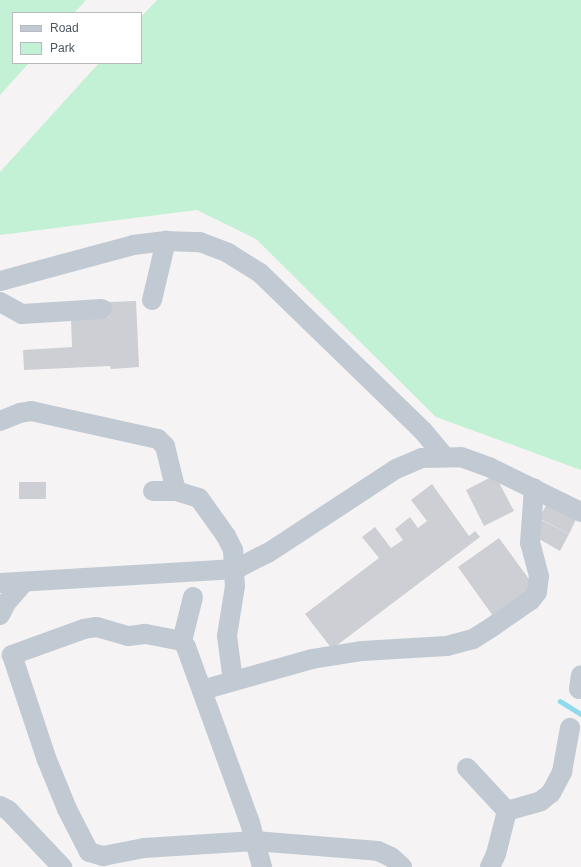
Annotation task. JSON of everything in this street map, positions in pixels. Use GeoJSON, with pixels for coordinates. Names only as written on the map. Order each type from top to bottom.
{"type":"FeatureCollection","features":[{"type":"Feature","properties":{"kind":"lane"},"geometry":{"type":"LineString","coordinates":[[152,300],[166,241]]}},
{"type":"Feature","properties":{"kind":"lane"},"geometry":{"type":"LineString","coordinates":[[0,281],[133,245],[166,241],[200,242],[228,252],[260,273],[423,431],[443,456]]}},
{"type":"Feature","properties":{"kind":"lane"},"geometry":{"type":"LineString","coordinates":[[0,302],[22,314],[102,309]]}},
{"type":"Feature","properties":{"kind":"lane"},"geometry":{"type":"LineString","coordinates":[[0,421],[20,413],[31,412],[158,439],[165,446],[176,491]]}},
{"type":"Feature","properties":{"kind":"lane"},"geometry":{"type":"LineString","coordinates":[[0,583],[236,569],[268,553],[396,469],[422,458],[443,456],[468,460],[534,488],[581,512]]}},
{"type":"Feature","properties":{"kind":"lane"},"geometry":{"type":"LineString","coordinates":[[202,690],[312,659],[362,651],[447,646],[473,638],[492,627],[531,600],[540,583],[530,543],[534,488]]}},
{"type":"Feature","properties":{"kind":"lane"},"geometry":{"type":"LineString","coordinates":[[153,491],[176,491],[199,498],[226,536],[233,550],[236,569],[227,636],[233,681]]}},
{"type":"Feature","properties":{"kind":"lane"},"geometry":{"type":"LineString","coordinates":[[0,615],[6,603],[24,582]]}},
{"type":"Feature","properties":{"kind":"lane"},"geometry":{"type":"LineString","coordinates":[[194,597],[182,641],[202,690],[255,842],[262,867]]}},
{"type":"Feature","properties":{"kind":"lane"},"geometry":{"type":"LineString","coordinates":[[182,641],[145,634],[122,635],[96,627],[84,629],[12,655],[47,760],[67,809],[90,852],[103,856],[144,848],[255,842],[378,851],[391,857],[402,867]]}},
{"type":"Feature","properties":{"kind":"lane"},"geometry":{"type":"LineString","coordinates":[[507,811],[541,801],[551,793],[562,772],[570,728]]}},
{"type":"Feature","properties":{"kind":"lane"},"geometry":{"type":"LineString","coordinates":[[467,768],[507,811]]}},
{"type":"Feature","properties":{"kind":"lane"},"geometry":{"type":"LineString","coordinates":[[0,806],[8,810],[62,867]]}},
{"type":"Feature","properties":{"kind":"lane"},"geometry":{"type":"LineString","coordinates":[[490,867],[496,854],[507,811]]}},
{"type":"Feature","properties":{"kind":"green space"},"geometry":{"type":"Polygon","coordinates":[[[0,0],[86,0],[75,12],[12,12],[12,64],[28,64],[0,95],[0,0]]]}},
{"type":"Feature","properties":{"kind":"green space"},"geometry":{"type":"Polygon","coordinates":[[[157,0],[581,0],[581,470],[436,417],[256,239],[197,210],[0,235],[0,172],[98,64],[142,64],[142,16],[157,0]]]}},
{"type":"Feature","properties":{"kind":"building"},"geometry":{"type":"Polygon","coordinates":[[[136,301],[139,367],[111,369],[110,366],[24,370],[23,350],[72,347],[71,319],[109,317],[109,302],[136,301]]]}},
{"type":"Feature","properties":{"kind":"building"},"geometry":{"type":"Polygon","coordinates":[[[495,475],[514,511],[484,526],[466,490],[495,475]]]}},
{"type":"Feature","properties":{"kind":"building"},"geometry":{"type":"Polygon","coordinates":[[[19,482],[46,482],[46,499],[19,499],[19,482]]]}},
{"type":"Feature","properties":{"kind":"building"},"geometry":{"type":"Polygon","coordinates":[[[432,484],[469,536],[475,531],[480,537],[332,649],[305,614],[379,558],[362,537],[375,527],[391,548],[403,540],[395,529],[410,517],[418,528],[427,521],[411,500],[432,484]]]}},
{"type":"Feature","properties":{"kind":"building"},"geometry":{"type":"Polygon","coordinates":[[[548,502],[577,517],[569,534],[539,518],[548,502]]]}},
{"type":"Feature","properties":{"kind":"building"},"geometry":{"type":"Polygon","coordinates":[[[540,519],[569,534],[560,551],[532,535],[540,519]]]}},
{"type":"Feature","properties":{"kind":"building"},"geometry":{"type":"Polygon","coordinates":[[[499,538],[534,586],[493,616],[458,567],[499,538]]]}},
{"type":"Feature","properties":{"kind":"waterway"},"geometry":{"type":"LineString","coordinates":[[560,701],[581,714]]}}]}
